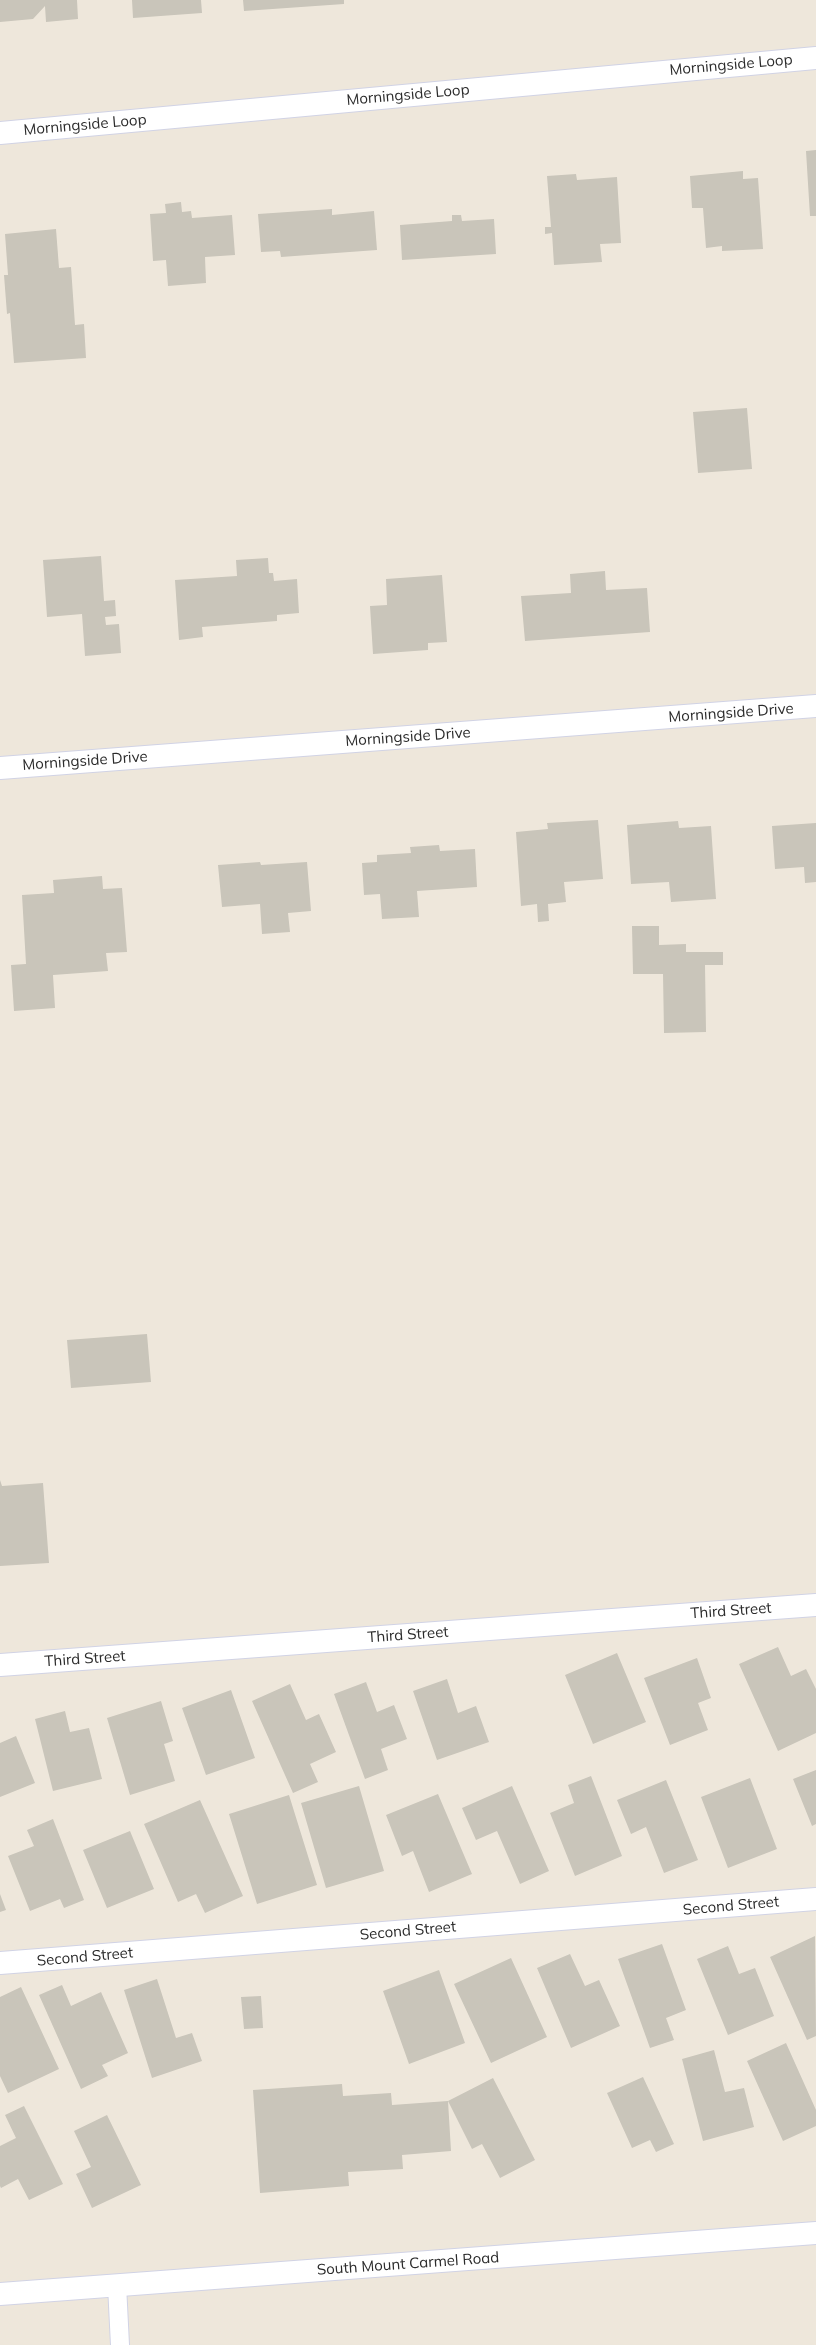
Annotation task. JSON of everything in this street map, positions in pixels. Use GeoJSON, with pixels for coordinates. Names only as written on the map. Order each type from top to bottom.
{"type":"FeatureCollection","features":[{"type":"Feature","properties":{"kind":"street","name":"Morningside Loop"},"geometry":{"type":"LineString","coordinates":[[0,133],[816,58]]}},
{"type":"Feature","properties":{"kind":"street","name":"Morningside Drive"},"geometry":{"type":"LineString","coordinates":[[0,768],[816,706]]}},
{"type":"Feature","properties":{"kind":"street","name":"Third Street"},"geometry":{"type":"LineString","coordinates":[[0,1665],[816,1605]]}},
{"type":"Feature","properties":{"kind":"street","name":"Second Street"},"geometry":{"type":"LineString","coordinates":[[0,1963],[816,1899]]}},
{"type":"Feature","properties":{"kind":"street","name":"South Mount Carmel Road"},"geometry":{"type":"LineString","coordinates":[[0,2294],[816,2233]]}},
{"type":"Feature","properties":{"kind":"lane"},"geometry":{"type":"LineString","coordinates":[[117,2285],[120,2345]]}},
{"type":"Feature","properties":{"kind":"building"},"geometry":{"type":"Polygon","coordinates":[[[0,0],[77,0],[78,19],[46,22],[45,6],[33,19],[0,22],[0,0]]]}},
{"type":"Feature","properties":{"kind":"building"},"geometry":{"type":"Polygon","coordinates":[[[132,0],[201,0],[202,13],[133,18],[132,0]]]}},
{"type":"Feature","properties":{"kind":"building"},"geometry":{"type":"Polygon","coordinates":[[[243,0],[344,0],[344,4],[244,11],[243,0]]]}},
{"type":"Feature","properties":{"kind":"building"},"geometry":{"type":"Polygon","coordinates":[[[816,150],[816,216],[810,216],[806,151],[816,150]]]}},
{"type":"Feature","properties":{"kind":"building"},"geometry":{"type":"Polygon","coordinates":[[[743,171],[743,179],[758,178],[763,249],[722,251],[722,246],[706,248],[703,208],[692,208],[690,176],[743,171]]]}},
{"type":"Feature","properties":{"kind":"building"},"geometry":{"type":"Polygon","coordinates":[[[576,174],[577,180],[617,177],[621,243],[600,244],[602,262],[554,265],[552,233],[545,234],[545,227],[551,227],[547,176],[576,174]]]}},
{"type":"Feature","properties":{"kind":"building"},"geometry":{"type":"Polygon","coordinates":[[[181,202],[182,212],[191,211],[192,218],[232,215],[235,255],[205,257],[206,283],[168,286],[166,260],[153,261],[150,214],[166,213],[165,204],[181,202]]]}},
{"type":"Feature","properties":{"kind":"building"},"geometry":{"type":"Polygon","coordinates":[[[332,209],[332,215],[374,211],[377,250],[281,257],[280,251],[261,252],[258,214],[332,209]]]}},
{"type":"Feature","properties":{"kind":"building"},"geometry":{"type":"Polygon","coordinates":[[[452,215],[461,215],[462,221],[494,219],[496,254],[402,260],[400,225],[452,221],[452,215]]]}},
{"type":"Feature","properties":{"kind":"building"},"geometry":{"type":"Polygon","coordinates":[[[56,229],[59,268],[71,267],[75,325],[84,324],[86,358],[14,363],[10,313],[7,314],[4,275],[8,275],[5,234],[56,229]]]}},
{"type":"Feature","properties":{"kind":"building"},"geometry":{"type":"Polygon","coordinates":[[[747,408],[752,469],[698,473],[693,412],[747,408]]]}},
{"type":"Feature","properties":{"kind":"building"},"geometry":{"type":"Polygon","coordinates":[[[101,556],[104,601],[115,600],[116,616],[105,617],[106,625],[119,624],[121,653],[85,656],[82,614],[47,617],[43,560],[101,556]]]}},
{"type":"Feature","properties":{"kind":"building"},"geometry":{"type":"Polygon","coordinates":[[[268,558],[269,573],[273,573],[274,581],[297,579],[299,613],[277,615],[277,621],[202,627],[203,637],[179,640],[175,580],[237,576],[236,560],[268,558]]]}},
{"type":"Feature","properties":{"kind":"building"},"geometry":{"type":"Polygon","coordinates":[[[605,571],[606,590],[647,588],[650,632],[525,641],[521,596],[571,593],[570,574],[605,571]]]}},
{"type":"Feature","properties":{"kind":"building"},"geometry":{"type":"Polygon","coordinates":[[[442,575],[447,642],[428,643],[428,650],[373,654],[370,606],[387,605],[386,579],[442,575]]]}},
{"type":"Feature","properties":{"kind":"building"},"geometry":{"type":"Polygon","coordinates":[[[598,820],[603,879],[564,882],[566,902],[548,904],[549,921],[538,922],[537,904],[521,906],[516,832],[548,829],[547,823],[598,820]]]}},
{"type":"Feature","properties":{"kind":"building"},"geometry":{"type":"Polygon","coordinates":[[[678,821],[679,828],[711,826],[716,899],[671,902],[669,882],[631,884],[627,825],[678,821]]]}},
{"type":"Feature","properties":{"kind":"building"},"geometry":{"type":"Polygon","coordinates":[[[816,823],[816,882],[805,883],[804,867],[775,869],[772,826],[816,823]]]}},
{"type":"Feature","properties":{"kind":"building"},"geometry":{"type":"Polygon","coordinates":[[[439,845],[440,851],[475,849],[477,887],[417,891],[419,917],[382,919],[380,894],[364,895],[362,863],[377,862],[377,855],[411,853],[410,847],[439,845]]]}},
{"type":"Feature","properties":{"kind":"building"},"geometry":{"type":"Polygon","coordinates":[[[260,862],[261,865],[307,862],[311,911],[288,913],[290,932],[262,934],[260,904],[222,907],[218,865],[260,862]]]}},
{"type":"Feature","properties":{"kind":"building"},"geometry":{"type":"Polygon","coordinates":[[[102,876],[103,889],[122,888],[127,952],[106,953],[108,971],[53,975],[55,1008],[14,1011],[11,965],[26,964],[22,895],[54,893],[53,880],[102,876]]]}},
{"type":"Feature","properties":{"kind":"building"},"geometry":{"type":"Polygon","coordinates":[[[632,926],[659,926],[659,945],[686,944],[686,952],[723,952],[723,965],[705,965],[706,1032],[664,1033],[663,974],[633,974],[632,926]]]}},
{"type":"Feature","properties":{"kind":"building"},"geometry":{"type":"Polygon","coordinates":[[[147,1334],[151,1382],[71,1388],[67,1340],[147,1334]]]}},
{"type":"Feature","properties":{"kind":"building"},"geometry":{"type":"Polygon","coordinates":[[[0,1480],[2,1486],[43,1483],[49,1563],[0,1566],[0,1480]]]}},
{"type":"Feature","properties":{"kind":"building"},"geometry":{"type":"Polygon","coordinates":[[[778,1647],[791,1676],[806,1669],[816,1689],[816,1733],[778,1751],[739,1664],[778,1647]]]}},
{"type":"Feature","properties":{"kind":"building"},"geometry":{"type":"Polygon","coordinates":[[[617,1653],[646,1722],[593,1744],[565,1675],[617,1653]]]}},
{"type":"Feature","properties":{"kind":"building"},"geometry":{"type":"Polygon","coordinates":[[[697,1658],[711,1698],[698,1703],[708,1730],[670,1745],[644,1678],[697,1658]]]}},
{"type":"Feature","properties":{"kind":"building"},"geometry":{"type":"Polygon","coordinates":[[[447,1679],[458,1713],[476,1706],[489,1742],[437,1760],[413,1691],[447,1679]]]}},
{"type":"Feature","properties":{"kind":"building"},"geometry":{"type":"Polygon","coordinates":[[[366,1682],[377,1712],[394,1705],[407,1739],[381,1749],[388,1770],[365,1779],[334,1694],[366,1682]]]}},
{"type":"Feature","properties":{"kind":"building"},"geometry":{"type":"Polygon","coordinates":[[[290,1684],[306,1720],[319,1714],[336,1752],[310,1764],[318,1782],[293,1793],[252,1701],[290,1684]]]}},
{"type":"Feature","properties":{"kind":"building"},"geometry":{"type":"Polygon","coordinates":[[[231,1690],[255,1758],[206,1775],[182,1708],[231,1690]]]}},
{"type":"Feature","properties":{"kind":"building"},"geometry":{"type":"Polygon","coordinates":[[[161,1701],[173,1741],[164,1744],[175,1781],[130,1795],[107,1718],[161,1701]]]}},
{"type":"Feature","properties":{"kind":"building"},"geometry":{"type":"Polygon","coordinates":[[[65,1711],[70,1732],[89,1728],[102,1779],[53,1791],[35,1719],[65,1711]]]}},
{"type":"Feature","properties":{"kind":"building"},"geometry":{"type":"Polygon","coordinates":[[[16,1736],[35,1783],[0,1797],[0,1743],[16,1736]]]}},
{"type":"Feature","properties":{"kind":"building"},"geometry":{"type":"Polygon","coordinates":[[[816,1770],[816,1824],[812,1826],[793,1779],[816,1770]]]}},
{"type":"Feature","properties":{"kind":"building"},"geometry":{"type":"Polygon","coordinates":[[[591,1776],[622,1856],[575,1876],[550,1813],[574,1803],[568,1785],[591,1776]]]}},
{"type":"Feature","properties":{"kind":"building"},"geometry":{"type":"Polygon","coordinates":[[[750,1778],[777,1849],[728,1868],[701,1797],[750,1778]]]}},
{"type":"Feature","properties":{"kind":"building"},"geometry":{"type":"Polygon","coordinates":[[[666,1780],[698,1860],[664,1873],[646,1827],[631,1834],[617,1800],[666,1780]]]}},
{"type":"Feature","properties":{"kind":"building"},"geometry":{"type":"Polygon","coordinates":[[[359,1786],[384,1871],[326,1888],[301,1803],[359,1786]]]}},
{"type":"Feature","properties":{"kind":"building"},"geometry":{"type":"Polygon","coordinates":[[[512,1786],[549,1871],[520,1884],[497,1831],[476,1840],[462,1808],[512,1786]]]}},
{"type":"Feature","properties":{"kind":"building"},"geometry":{"type":"Polygon","coordinates":[[[438,1794],[472,1874],[429,1892],[413,1851],[402,1856],[386,1815],[438,1794]]]}},
{"type":"Feature","properties":{"kind":"building"},"geometry":{"type":"Polygon","coordinates":[[[289,1795],[317,1885],[257,1904],[229,1814],[289,1795]]]}},
{"type":"Feature","properties":{"kind":"building"},"geometry":{"type":"Polygon","coordinates":[[[200,1800],[243,1896],[205,1913],[196,1894],[178,1902],[144,1824],[200,1800]]]}},
{"type":"Feature","properties":{"kind":"building"},"geometry":{"type":"Polygon","coordinates":[[[53,1819],[84,1900],[64,1908],[60,1899],[30,1911],[8,1856],[34,1846],[27,1830],[53,1819]]]}},
{"type":"Feature","properties":{"kind":"building"},"geometry":{"type":"Polygon","coordinates":[[[130,1831],[154,1889],[107,1908],[83,1850],[130,1831]]]}},
{"type":"Feature","properties":{"kind":"building"},"geometry":{"type":"Polygon","coordinates":[[[0,1894],[6,1910],[0,1912],[0,1894]]]}},
{"type":"Feature","properties":{"kind":"building"},"geometry":{"type":"Polygon","coordinates":[[[815,1936],[816,2036],[807,2040],[770,1957],[815,1936]]]}},
{"type":"Feature","properties":{"kind":"building"},"geometry":{"type":"Polygon","coordinates":[[[662,1944],[686,2010],[666,2018],[674,2040],[650,2048],[618,1959],[662,1944]]]}},
{"type":"Feature","properties":{"kind":"building"},"geometry":{"type":"Polygon","coordinates":[[[728,1946],[739,1974],[755,1968],[774,2016],[728,2035],[697,1959],[728,1946]]]}},
{"type":"Feature","properties":{"kind":"building"},"geometry":{"type":"Polygon","coordinates":[[[570,1954],[585,1986],[599,1980],[620,2026],[571,2048],[537,1968],[570,1954]]]}},
{"type":"Feature","properties":{"kind":"building"},"geometry":{"type":"Polygon","coordinates":[[[511,1958],[547,2037],[491,2063],[454,1984],[511,1958]]]}},
{"type":"Feature","properties":{"kind":"building"},"geometry":{"type":"Polygon","coordinates":[[[439,1970],[465,2043],[409,2064],[383,1991],[439,1970]]]}},
{"type":"Feature","properties":{"kind":"building"},"geometry":{"type":"Polygon","coordinates":[[[157,1979],[176,2038],[192,2033],[202,2061],[152,2078],[124,1990],[157,1979]]]}},
{"type":"Feature","properties":{"kind":"building"},"geometry":{"type":"Polygon","coordinates":[[[62,1985],[71,2006],[101,1992],[128,2053],[102,2065],[108,2076],[81,2089],[39,1995],[62,1985]]]}},
{"type":"Feature","properties":{"kind":"building"},"geometry":{"type":"Polygon","coordinates":[[[21,1987],[59,2069],[8,2093],[0,2076],[0,1997],[21,1987]]]}},
{"type":"Feature","properties":{"kind":"building"},"geometry":{"type":"Polygon","coordinates":[[[261,1996],[263,2028],[244,2029],[241,1997],[261,1996]]]}},
{"type":"Feature","properties":{"kind":"building"},"geometry":{"type":"Polygon","coordinates":[[[786,2043],[816,2110],[816,2126],[783,2141],[747,2061],[786,2043]]]}},
{"type":"Feature","properties":{"kind":"building"},"geometry":{"type":"Polygon","coordinates":[[[714,2050],[725,2092],[744,2088],[754,2127],[703,2141],[682,2059],[714,2050]]]}},
{"type":"Feature","properties":{"kind":"building"},"geometry":{"type":"Polygon","coordinates":[[[643,2077],[674,2144],[656,2152],[650,2140],[632,2148],[607,2093],[643,2077]]]}},
{"type":"Feature","properties":{"kind":"building"},"geometry":{"type":"Polygon","coordinates":[[[493,2078],[535,2160],[500,2178],[482,2144],[472,2149],[448,2101],[493,2078]]]}},
{"type":"Feature","properties":{"kind":"building"},"geometry":{"type":"Polygon","coordinates":[[[342,2084],[343,2096],[391,2093],[392,2105],[448,2101],[451,2151],[402,2155],[403,2169],[348,2172],[349,2186],[260,2193],[253,2090],[342,2084]]]}},
{"type":"Feature","properties":{"kind":"building"},"geometry":{"type":"Polygon","coordinates":[[[24,2106],[63,2184],[29,2200],[18,2179],[1,2188],[0,2186],[0,2146],[16,2138],[5,2115],[24,2106]]]}},
{"type":"Feature","properties":{"kind":"building"},"geometry":{"type":"Polygon","coordinates":[[[107,2115],[141,2185],[92,2208],[76,2174],[91,2167],[74,2131],[107,2115]]]}}]}
